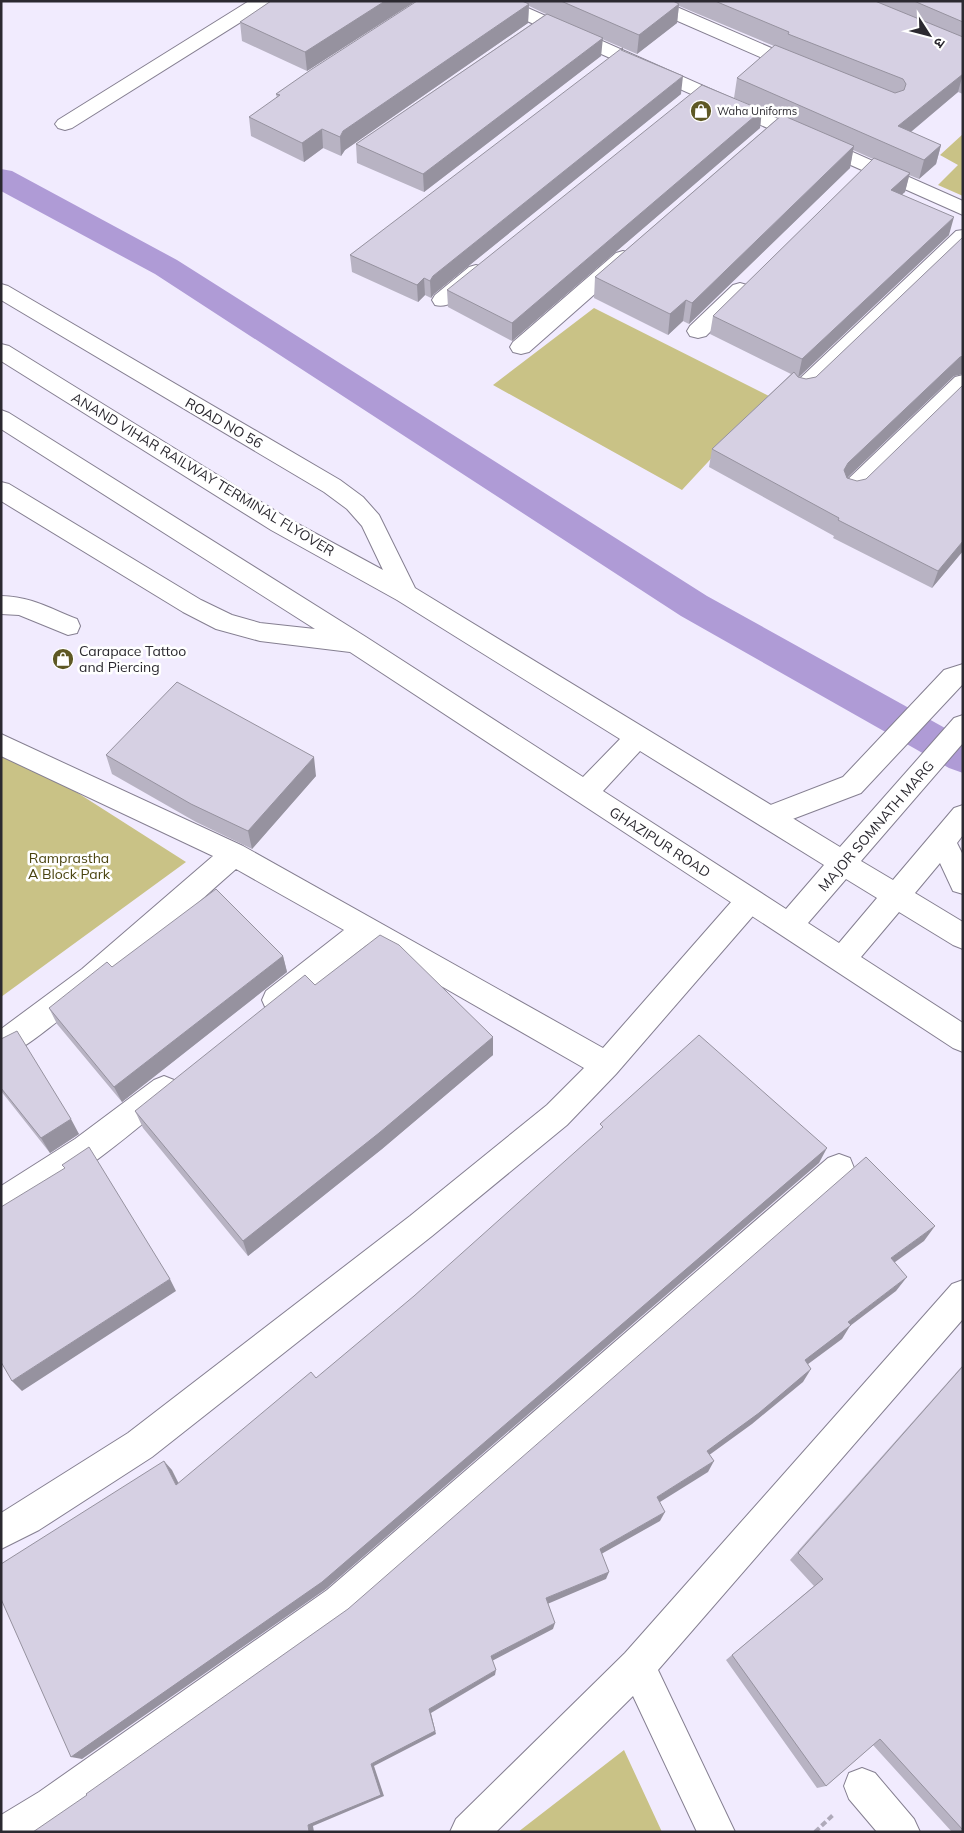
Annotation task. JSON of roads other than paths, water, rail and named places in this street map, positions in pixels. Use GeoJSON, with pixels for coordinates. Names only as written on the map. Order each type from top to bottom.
{"type":"FeatureCollection","features":[{"type":"Feature","properties":{"kind":"street"},"geometry":{"type":"LineString","coordinates":[[65,124],[262,1]]}},
{"type":"Feature","properties":{"kind":"street"},"geometry":{"type":"LineString","coordinates":[[497,1],[617,56],[691,98],[768,133],[859,173],[963,209]]}},
{"type":"Feature","properties":{"kind":"street"},"geometry":{"type":"LineString","coordinates":[[646,1],[813,72]]}},
{"type":"Feature","properties":{"kind":"street"},"geometry":{"type":"LineString","coordinates":[[529,33],[545,22]]}},
{"type":"Feature","properties":{"kind":"street"},"geometry":{"type":"LineString","coordinates":[[602,68],[617,56]]}},
{"type":"Feature","properties":{"kind":"street"},"geometry":{"type":"LineString","coordinates":[[802,389],[963,236]]}},
{"type":"Feature","properties":{"kind":"street"},"geometry":{"type":"LineString","coordinates":[[521,347],[641,243]]}},
{"type":"Feature","properties":{"kind":"street"},"geometry":{"type":"LineString","coordinates":[[442,300],[494,258]]}},
{"type":"Feature","properties":{"kind":"street"},"geometry":{"type":"LineString","coordinates":[[698,331],[754,276]]}},
{"type":"Feature","properties":{"kind":"street","name":"ROAD NO 56"},"geometry":{"type":"LineString","coordinates":[[1,292],[332,486],[355,503],[371,521],[406,594]]}},
{"type":"Feature","properties":{"kind":"street","name":"ANAND VIHAR RAILWAY TERMINAL FLYOVER"},"geometry":{"type":"LineString","coordinates":[[1,351],[279,524],[406,594]]}},
{"type":"Feature","properties":{"kind":"street"},"geometry":{"type":"LineString","coordinates":[[852,489],[963,382]]}},
{"type":"Feature","properties":{"kind":"street"},"geometry":{"type":"LineString","coordinates":[[1,418],[358,644]]}},
{"type":"Feature","properties":{"kind":"street"},"geometry":{"type":"LineString","coordinates":[[1,490],[192,606],[225,622],[260,632],[358,644]]}},
{"type":"Feature","properties":{"kind":"street"},"geometry":{"type":"LineString","coordinates":[[406,594],[844,863],[895,897],[963,937]]}},
{"type":"Feature","properties":{"kind":"street"},"geometry":{"type":"LineString","coordinates":[[1,605],[22,606],[68,626]]}},
{"type":"Feature","properties":{"kind":"street","name":"GHAZIPUR ROAD"},"geometry":{"type":"LineString","coordinates":[[358,644],[963,1039]]}},
{"type":"Feature","properties":{"kind":"street"},"geometry":{"type":"LineString","coordinates":[[769,817],[852,785],[958,675]]}},
{"type":"Feature","properties":{"kind":"street","name":"MAJOR SOMNATH MARG"},"geometry":{"type":"LineString","coordinates":[[788,926],[963,725]]}},
{"type":"Feature","properties":{"kind":"street"},"geometry":{"type":"LineString","coordinates":[[584,792],[638,737]]}},
{"type":"Feature","properties":{"kind":"street"},"geometry":{"type":"LineString","coordinates":[[1,744],[234,854],[606,1065]]}},
{"type":"Feature","properties":{"kind":"street"},"geometry":{"type":"LineString","coordinates":[[841,960],[943,842],[963,816]]}},
{"type":"Feature","properties":{"kind":"street"},"geometry":{"type":"LineString","coordinates":[[943,842],[963,882]]}},
{"type":"Feature","properties":{"kind":"street"},"geometry":{"type":"LineString","coordinates":[[1,1045],[29,1027],[96,975],[234,854]]}},
{"type":"Feature","properties":{"kind":"street"},"geometry":{"type":"LineString","coordinates":[[1,1532],[27,1518],[140,1445],[421,1226],[557,1115],[606,1065],[750,901]]}},
{"type":"Feature","properties":{"kind":"street"},"geometry":{"type":"LineString","coordinates":[[256,1017],[365,930]]}},
{"type":"Feature","properties":{"kind":"street"},"geometry":{"type":"LineString","coordinates":[[1,1202],[20,1192],[107,1135],[185,1073]]}},
{"type":"Feature","properties":{"kind":"street"},"geometry":{"type":"LineString","coordinates":[[9,1832],[52,1805],[339,1602],[839,1168]]}},
{"type":"Feature","properties":{"kind":"street"},"geometry":{"type":"LineString","coordinates":[[469,1832],[638,1666],[963,1295]]}},
{"type":"Feature","properties":{"kind":"street"},"geometry":{"type":"LineString","coordinates":[[638,1666],[716,1832]]}},
{"type":"Feature","properties":{"kind":"street"},"geometry":{"type":"LineString","coordinates":[[862,1786],[901,1832]]}},
{"type":"Feature","properties":{"kind":"waterway"},"geometry":{"type":"LineString","coordinates":[[1,178],[166,267],[694,606],[963,757]]}},
{"type":"Feature","properties":{"kind":"place","name":"Waha Uniforms"},"geometry":{"type":"Point","coordinates":[701,111]}},
{"type":"Feature","properties":{"kind":"place","name":"Carapace Tattoo and Piercing"},"geometry":{"type":"Point","coordinates":[63,659]}},
{"type":"Feature","properties":{"kind":"park label","name":"Ramprastha A Block Park"},"geometry":{"type":"Point","coordinates":[69,866]}}]}
